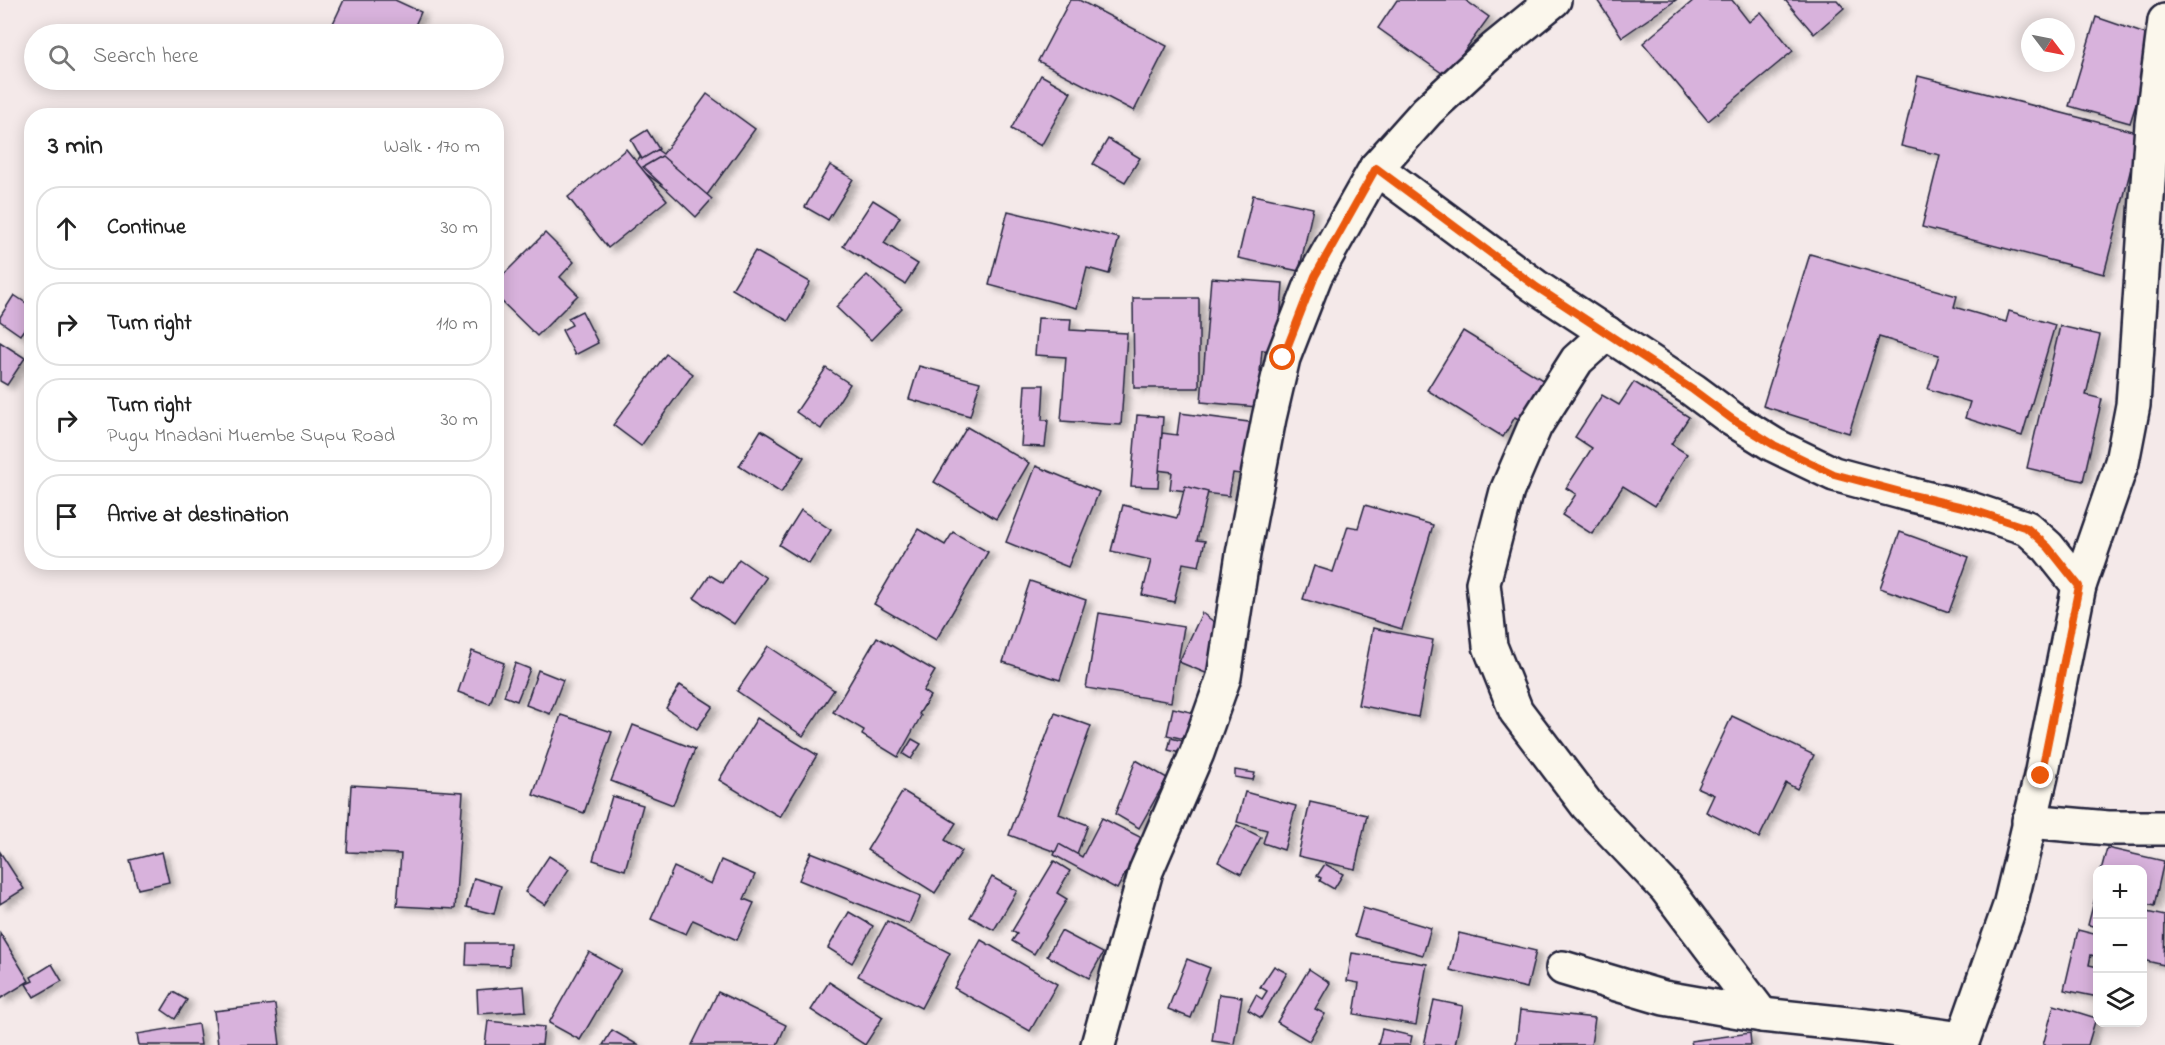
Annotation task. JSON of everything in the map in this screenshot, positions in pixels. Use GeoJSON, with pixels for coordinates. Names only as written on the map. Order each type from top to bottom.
{"type":"FeatureCollection","features":[{"type":"Feature","properties":{"kind":"street"},"geometry":{"type":"LineString","coordinates":[[1098,1045],[1146,871],[1197,753],[1224,677],[1269,418],[1283,358],[1315,276],[1376,168],[1427,111],[1494,48],[1554,0]]}},
{"type":"Feature","properties":{"kind":"street"},"geometry":{"type":"LineString","coordinates":[[1563,968],[1664,998],[1762,1015],[1876,1027],[1961,1042],[2010,906],[2041,776],[2079,586],[2122,462],[2133,405],[2152,124],[2165,21]]}},
{"type":"Feature","properties":{"kind":"street"},"geometry":{"type":"LineString","coordinates":[[1376,168],[1535,286],[1774,445],[1834,474],[1967,508],[2027,528],[2048,547],[2079,586]]}},
{"type":"Feature","properties":{"kind":"street"},"geometry":{"type":"LineString","coordinates":[[1606,333],[1577,360],[1535,426],[1507,491],[1483,583],[1490,646],[1516,711],[1587,805],[1666,888],[1762,1015]]}},
{"type":"Feature","properties":{"kind":"street"},"geometry":{"type":"LineString","coordinates":[[2030,821],[2108,828],[2165,828]]}},
{"type":"Feature","properties":{"kind":"building"},"geometry":{"type":"Polygon","coordinates":[[[344,0],[395,0],[421,12],[416,24],[333,24],[344,0]]]}},
{"type":"Feature","properties":{"kind":"building"},"geometry":{"type":"Polygon","coordinates":[[[1070,0],[1079,0],[1167,46],[1134,111],[1038,61],[1070,0]]]}},
{"type":"Feature","properties":{"kind":"building"},"geometry":{"type":"Polygon","coordinates":[[[1397,0],[1465,0],[1489,17],[1446,76],[1378,28],[1397,0]]]}},
{"type":"Feature","properties":{"kind":"building"},"geometry":{"type":"Polygon","coordinates":[[[1597,0],[1676,0],[1622,37],[1597,0]]]}},
{"type":"Feature","properties":{"kind":"building"},"geometry":{"type":"Polygon","coordinates":[[[1694,0],[1732,0],[1749,22],[1761,12],[1793,51],[1708,121],[1643,43],[1694,0]]]}},
{"type":"Feature","properties":{"kind":"building"},"geometry":{"type":"Polygon","coordinates":[[[1785,0],[1837,0],[1844,8],[1814,34],[1785,0]]]}},
{"type":"Feature","properties":{"kind":"building"},"geometry":{"type":"Polygon","coordinates":[[[2096,17],[2157,38],[2130,123],[2069,106],[2096,17]]]}},
{"type":"Feature","properties":{"kind":"building"},"geometry":{"type":"Polygon","coordinates":[[[1041,75],[1071,92],[1041,146],[1011,129],[1041,75]]]}},
{"type":"Feature","properties":{"kind":"building"},"geometry":{"type":"Polygon","coordinates":[[[1918,76],[2140,133],[2104,274],[1922,227],[1940,155],[1901,146],[1918,76]]]}},
{"type":"Feature","properties":{"kind":"building"},"geometry":{"type":"Polygon","coordinates":[[[707,94],[755,129],[696,210],[634,165],[649,144],[663,154],[707,94]]]}},
{"type":"Feature","properties":{"kind":"building"},"geometry":{"type":"Polygon","coordinates":[[[647,130],[659,149],[642,159],[631,140],[647,130]]]}},
{"type":"Feature","properties":{"kind":"building"},"geometry":{"type":"Polygon","coordinates":[[[1108,139],[1140,158],[1125,182],[1093,164],[1108,139]]]}},
{"type":"Feature","properties":{"kind":"building"},"geometry":{"type":"Polygon","coordinates":[[[626,149],[667,200],[608,248],[568,197],[626,149]]]}},
{"type":"Feature","properties":{"kind":"building"},"geometry":{"type":"Polygon","coordinates":[[[662,156],[712,199],[696,217],[643,167],[662,156]]]}},
{"type":"Feature","properties":{"kind":"building"},"geometry":{"type":"Polygon","coordinates":[[[830,165],[853,179],[828,220],[805,207],[830,165]]]}},
{"type":"Feature","properties":{"kind":"building"},"geometry":{"type":"Polygon","coordinates":[[[1253,195],[1313,208],[1299,271],[1238,258],[1253,195]]]}},
{"type":"Feature","properties":{"kind":"building"},"geometry":{"type":"Polygon","coordinates":[[[873,200],[900,217],[884,243],[918,264],[905,284],[843,246],[873,200]]]}},
{"type":"Feature","properties":{"kind":"building"},"geometry":{"type":"Polygon","coordinates":[[[1008,211],[1119,238],[1109,274],[1087,268],[1077,308],[989,285],[1008,211]]]}},
{"type":"Feature","properties":{"kind":"building"},"geometry":{"type":"Polygon","coordinates":[[[545,233],[574,262],[560,277],[578,295],[537,336],[504,304],[504,274],[545,233]]]}},
{"type":"Feature","properties":{"kind":"building"},"geometry":{"type":"Polygon","coordinates":[[[755,251],[810,282],[788,321],[732,289],[755,251]]]}},
{"type":"Feature","properties":{"kind":"building"},"geometry":{"type":"Polygon","coordinates":[[[1810,254],[1957,296],[1954,307],[2006,322],[2009,311],[2055,325],[2022,436],[1965,418],[1970,402],[1928,389],[1939,355],[1879,337],[1849,433],[1763,406],[1810,254]]]}},
{"type":"Feature","properties":{"kind":"building"},"geometry":{"type":"Polygon","coordinates":[[[867,275],[902,308],[871,340],[836,307],[867,275]]]}},
{"type":"Feature","properties":{"kind":"building"},"geometry":{"type":"Polygon","coordinates":[[[1211,278],[1283,283],[1278,351],[1262,350],[1260,372],[1272,374],[1269,408],[1201,402],[1211,278]]]}},
{"type":"Feature","properties":{"kind":"building"},"geometry":{"type":"Polygon","coordinates":[[[14,295],[24,302],[24,329],[20,335],[0,321],[0,317],[14,295]]]}},
{"type":"Feature","properties":{"kind":"building"},"geometry":{"type":"Polygon","coordinates":[[[1133,298],[1199,298],[1199,388],[1134,388],[1133,298]]]}},
{"type":"Feature","properties":{"kind":"building"},"geometry":{"type":"Polygon","coordinates":[[[582,311],[598,343],[575,355],[562,330],[572,325],[568,318],[582,311]]]}},
{"type":"Feature","properties":{"kind":"building"},"geometry":{"type":"Polygon","coordinates":[[[1038,318],[1071,319],[1070,330],[1127,333],[1121,425],[1061,421],[1066,357],[1035,355],[1038,318]]]}},
{"type":"Feature","properties":{"kind":"building"},"geometry":{"type":"Polygon","coordinates":[[[2060,326],[2100,335],[2086,395],[2102,399],[2083,481],[2027,468],[2060,326]]]}},
{"type":"Feature","properties":{"kind":"building"},"geometry":{"type":"Polygon","coordinates":[[[1463,331],[1549,384],[1525,423],[1515,417],[1503,437],[1427,390],[1463,331]]]}},
{"type":"Feature","properties":{"kind":"building"},"geometry":{"type":"Polygon","coordinates":[[[0,342],[24,360],[7,385],[0,381],[0,342]]]}},
{"type":"Feature","properties":{"kind":"building"},"geometry":{"type":"Polygon","coordinates":[[[666,354],[693,374],[641,446],[613,425],[666,354]]]}},
{"type":"Feature","properties":{"kind":"building"},"geometry":{"type":"Polygon","coordinates":[[[919,366],[980,382],[970,416],[909,399],[919,366]]]}},
{"type":"Feature","properties":{"kind":"building"},"geometry":{"type":"Polygon","coordinates":[[[826,368],[850,384],[821,429],[796,412],[826,368]]]}},
{"type":"Feature","properties":{"kind":"building"},"geometry":{"type":"Polygon","coordinates":[[[1634,382],[1689,417],[1671,444],[1687,454],[1655,506],[1623,486],[1592,534],[1562,515],[1576,494],[1566,488],[1592,448],[1575,437],[1602,395],[1619,405],[1634,382]]]}},
{"type":"Feature","properties":{"kind":"building"},"geometry":{"type":"Polygon","coordinates":[[[1025,385],[1044,385],[1042,420],[1048,420],[1045,447],[1021,446],[1025,385]]]}},
{"type":"Feature","properties":{"kind":"building"},"geometry":{"type":"Polygon","coordinates":[[[1180,413],[1256,423],[1248,475],[1233,473],[1229,496],[1170,489],[1172,472],[1157,470],[1162,433],[1177,435],[1180,413]]]}},
{"type":"Feature","properties":{"kind":"building"},"geometry":{"type":"Polygon","coordinates":[[[1137,415],[1163,417],[1158,487],[1131,486],[1137,415]]]}},
{"type":"Feature","properties":{"kind":"building"},"geometry":{"type":"Polygon","coordinates":[[[967,427],[1029,463],[996,519],[934,482],[967,427]]]}},
{"type":"Feature","properties":{"kind":"building"},"geometry":{"type":"Polygon","coordinates":[[[761,430],[804,457],[781,493],[739,466],[761,430]]]}},
{"type":"Feature","properties":{"kind":"building"},"geometry":{"type":"Polygon","coordinates":[[[1036,466],[1099,492],[1068,567],[1006,542],[1036,466]]]}},
{"type":"Feature","properties":{"kind":"building"},"geometry":{"type":"Polygon","coordinates":[[[1185,486],[1208,492],[1197,540],[1205,541],[1199,566],[1183,563],[1174,602],[1142,595],[1151,560],[1111,551],[1123,505],[1177,518],[1185,486]]]}},
{"type":"Feature","properties":{"kind":"building"},"geometry":{"type":"Polygon","coordinates":[[[1365,505],[1433,525],[1402,629],[1303,599],[1314,566],[1333,572],[1348,526],[1358,528],[1365,505]]]}},
{"type":"Feature","properties":{"kind":"building"},"geometry":{"type":"Polygon","coordinates":[[[801,510],[831,530],[809,564],[779,545],[801,510]]]}},
{"type":"Feature","properties":{"kind":"building"},"geometry":{"type":"Polygon","coordinates":[[[918,529],[945,545],[953,532],[988,552],[936,640],[874,604],[918,529]]]}},
{"type":"Feature","properties":{"kind":"building"},"geometry":{"type":"Polygon","coordinates":[[[1900,532],[1969,557],[1949,612],[1880,588],[1900,532]]]}},
{"type":"Feature","properties":{"kind":"building"},"geometry":{"type":"Polygon","coordinates":[[[739,559],[766,578],[734,624],[694,598],[710,575],[723,583],[739,559]]]}},
{"type":"Feature","properties":{"kind":"building"},"geometry":{"type":"Polygon","coordinates":[[[1030,581],[1086,600],[1060,680],[1003,662],[1030,581]]]}},
{"type":"Feature","properties":{"kind":"building"},"geometry":{"type":"Polygon","coordinates":[[[1099,613],[1184,627],[1171,702],[1086,688],[1099,613]]]}},
{"type":"Feature","properties":{"kind":"building"},"geometry":{"type":"Polygon","coordinates":[[[1202,613],[1221,627],[1208,674],[1179,662],[1202,613]]]}},
{"type":"Feature","properties":{"kind":"building"},"geometry":{"type":"Polygon","coordinates":[[[1373,628],[1433,640],[1418,717],[1358,705],[1373,628]]]}},
{"type":"Feature","properties":{"kind":"building"},"geometry":{"type":"Polygon","coordinates":[[[877,637],[935,671],[923,691],[930,696],[898,757],[862,735],[864,730],[833,712],[877,637]]]}},
{"type":"Feature","properties":{"kind":"building"},"geometry":{"type":"Polygon","coordinates":[[[768,646],[834,690],[803,736],[737,691],[768,646]]]}},
{"type":"Feature","properties":{"kind":"building"},"geometry":{"type":"Polygon","coordinates":[[[472,651],[504,663],[490,704],[458,692],[472,651]]]}},
{"type":"Feature","properties":{"kind":"building"},"geometry":{"type":"Polygon","coordinates":[[[515,663],[530,669],[517,701],[504,696],[515,663]]]}},
{"type":"Feature","properties":{"kind":"building"},"geometry":{"type":"Polygon","coordinates":[[[538,670],[563,680],[550,714],[526,705],[538,670]]]}},
{"type":"Feature","properties":{"kind":"building"},"geometry":{"type":"Polygon","coordinates":[[[680,685],[713,706],[697,729],[666,708],[680,685]]]}},
{"type":"Feature","properties":{"kind":"building"},"geometry":{"type":"Polygon","coordinates":[[[1173,708],[1199,714],[1193,741],[1167,735],[1173,708]]]}},
{"type":"Feature","properties":{"kind":"building"},"geometry":{"type":"Polygon","coordinates":[[[1055,713],[1091,726],[1059,814],[1088,825],[1075,859],[1009,835],[1055,713]]]}},
{"type":"Feature","properties":{"kind":"building"},"geometry":{"type":"Polygon","coordinates":[[[561,715],[612,732],[584,813],[533,795],[561,715]]]}},
{"type":"Feature","properties":{"kind":"building"},"geometry":{"type":"Polygon","coordinates":[[[1732,716],[1814,755],[1797,789],[1786,783],[1759,838],[1706,812],[1714,795],[1698,788],[1732,716]]]}},
{"type":"Feature","properties":{"kind":"building"},"geometry":{"type":"Polygon","coordinates":[[[757,718],[817,755],[780,817],[719,780],[757,718]]]}},
{"type":"Feature","properties":{"kind":"building"},"geometry":{"type":"Polygon","coordinates":[[[633,725],[695,749],[673,805],[611,781],[633,725]]]}},
{"type":"Feature","properties":{"kind":"building"},"geometry":{"type":"Polygon","coordinates":[[[1171,738],[1187,742],[1184,754],[1168,750],[1171,738]]]}},
{"type":"Feature","properties":{"kind":"building"},"geometry":{"type":"Polygon","coordinates":[[[912,739],[921,744],[911,759],[903,754],[912,739]]]}},
{"type":"Feature","properties":{"kind":"building"},"geometry":{"type":"Polygon","coordinates":[[[1136,760],[1167,778],[1139,828],[1115,814],[1136,760]]]}},
{"type":"Feature","properties":{"kind":"building"},"geometry":{"type":"Polygon","coordinates":[[[1235,770],[1255,773],[1253,780],[1235,777],[1235,770]]]}},
{"type":"Feature","properties":{"kind":"building"},"geometry":{"type":"Polygon","coordinates":[[[351,785],[463,792],[455,909],[397,906],[401,854],[347,852],[351,785]]]}},
{"type":"Feature","properties":{"kind":"building"},"geometry":{"type":"Polygon","coordinates":[[[903,791],[956,823],[945,840],[962,851],[935,893],[867,850],[903,791]]]}},
{"type":"Feature","properties":{"kind":"building"},"geometry":{"type":"Polygon","coordinates":[[[1245,792],[1296,806],[1284,850],[1263,843],[1267,830],[1237,822],[1245,792]]]}},
{"type":"Feature","properties":{"kind":"building"},"geometry":{"type":"Polygon","coordinates":[[[612,796],[643,805],[625,870],[593,860],[612,796]]]}},
{"type":"Feature","properties":{"kind":"building"},"geometry":{"type":"Polygon","coordinates":[[[1310,802],[1367,815],[1355,869],[1298,856],[1310,802]]]}},
{"type":"Feature","properties":{"kind":"building"},"geometry":{"type":"Polygon","coordinates":[[[1102,818],[1144,839],[1117,889],[1054,855],[1059,844],[1082,857],[1102,818]]]}},
{"type":"Feature","properties":{"kind":"building"},"geometry":{"type":"Polygon","coordinates":[[[1237,825],[1261,837],[1241,874],[1218,862],[1237,825]]]}},
{"type":"Feature","properties":{"kind":"building"},"geometry":{"type":"Polygon","coordinates":[[[2107,848],[2164,861],[2154,906],[2147,904],[2147,865],[2102,865],[2107,848]]]}},
{"type":"Feature","properties":{"kind":"building"},"geometry":{"type":"Polygon","coordinates":[[[0,852],[24,889],[0,904],[0,852]]]}},
{"type":"Feature","properties":{"kind":"building"},"geometry":{"type":"Polygon","coordinates":[[[162,852],[169,882],[138,889],[130,860],[162,852]]]}},
{"type":"Feature","properties":{"kind":"building"},"geometry":{"type":"Polygon","coordinates":[[[811,852],[921,896],[909,924],[799,880],[811,852]]]}},
{"type":"Feature","properties":{"kind":"building"},"geometry":{"type":"Polygon","coordinates":[[[549,856],[569,869],[545,905],[525,892],[549,856]]]}},
{"type":"Feature","properties":{"kind":"building"},"geometry":{"type":"Polygon","coordinates":[[[721,860],[755,875],[744,899],[754,903],[737,940],[693,920],[686,934],[651,919],[674,867],[711,884],[721,860]]]}},
{"type":"Feature","properties":{"kind":"building"},"geometry":{"type":"Polygon","coordinates":[[[1054,861],[1070,871],[1057,893],[1067,899],[1034,954],[1012,941],[1017,934],[1012,931],[1054,861]]]}},
{"type":"Feature","properties":{"kind":"building"},"geometry":{"type":"Polygon","coordinates":[[[1325,864],[1343,874],[1334,889],[1320,881],[1321,878],[1317,876],[1325,864]]]}},
{"type":"Feature","properties":{"kind":"building"},"geometry":{"type":"Polygon","coordinates":[[[992,877],[1017,891],[994,930],[970,917],[992,877]]]}},
{"type":"Feature","properties":{"kind":"building"},"geometry":{"type":"Polygon","coordinates":[[[474,878],[501,886],[494,914],[466,907],[474,878]]]}},
{"type":"Feature","properties":{"kind":"building"},"geometry":{"type":"Polygon","coordinates":[[[2093,906],[2093,926],[2088,925],[2093,906]]]}},
{"type":"Feature","properties":{"kind":"building"},"geometry":{"type":"Polygon","coordinates":[[[1363,908],[1431,928],[1423,955],[1355,936],[1363,908]]]}},
{"type":"Feature","properties":{"kind":"building"},"geometry":{"type":"Polygon","coordinates":[[[849,912],[873,926],[852,963],[828,948],[849,912]]]}},
{"type":"Feature","properties":{"kind":"building"},"geometry":{"type":"Polygon","coordinates":[[[2147,912],[2165,916],[2164,965],[2147,961],[2147,912]]]}},
{"type":"Feature","properties":{"kind":"building"},"geometry":{"type":"Polygon","coordinates":[[[887,921],[950,953],[921,1008],[858,976],[887,921]]]}},
{"type":"Feature","properties":{"kind":"building"},"geometry":{"type":"Polygon","coordinates":[[[2078,930],[2093,934],[2093,956],[2091,955],[2089,965],[2093,966],[2093,996],[2064,990],[2078,930]]]}},
{"type":"Feature","properties":{"kind":"building"},"geometry":{"type":"Polygon","coordinates":[[[1061,931],[1103,953],[1089,978],[1047,956],[1061,931]]]}},
{"type":"Feature","properties":{"kind":"building"},"geometry":{"type":"Polygon","coordinates":[[[0,933],[29,981],[0,999],[0,933]]]}},
{"type":"Feature","properties":{"kind":"building"},"geometry":{"type":"Polygon","coordinates":[[[1459,933],[1536,951],[1527,988],[1450,970],[1459,933]]]}},
{"type":"Feature","properties":{"kind":"building"},"geometry":{"type":"Polygon","coordinates":[[[981,940],[1057,984],[1030,1031],[954,988],[981,940]]]}},
{"type":"Feature","properties":{"kind":"building"},"geometry":{"type":"Polygon","coordinates":[[[467,943],[510,943],[509,966],[466,965],[467,943]]]}},
{"type":"Feature","properties":{"kind":"building"},"geometry":{"type":"Polygon","coordinates":[[[589,952],[621,970],[580,1040],[549,1023],[589,952]]]}},
{"type":"Feature","properties":{"kind":"building"},"geometry":{"type":"Polygon","coordinates":[[[1352,953],[1427,964],[1416,1025],[1354,1014],[1359,983],[1347,981],[1352,953]]]}},
{"type":"Feature","properties":{"kind":"building"},"geometry":{"type":"Polygon","coordinates":[[[1187,959],[1210,968],[1191,1018],[1168,1009],[1187,959]]]}},
{"type":"Feature","properties":{"kind":"building"},"geometry":{"type":"Polygon","coordinates":[[[52,964],[62,981],[34,997],[26,984],[33,981],[31,977],[52,964]]]}},
{"type":"Feature","properties":{"kind":"building"},"geometry":{"type":"Polygon","coordinates":[[[1274,966],[1287,973],[1261,1018],[1248,1010],[1256,995],[1262,999],[1267,991],[1260,987],[1274,966]]]}},
{"type":"Feature","properties":{"kind":"building"},"geometry":{"type":"Polygon","coordinates":[[[1309,969],[1330,983],[1315,1009],[1325,1014],[1309,1041],[1277,1022],[1309,969]]]}},
{"type":"Feature","properties":{"kind":"building"},"geometry":{"type":"Polygon","coordinates":[[[829,982],[883,1017],[865,1045],[811,1010],[829,982]]]}},
{"type":"Feature","properties":{"kind":"building"},"geometry":{"type":"Polygon","coordinates":[[[524,986],[526,1011],[478,1014],[477,990],[524,986]]]}},
{"type":"Feature","properties":{"kind":"building"},"geometry":{"type":"Polygon","coordinates":[[[173,992],[187,1000],[175,1019],[162,1010],[173,992]]]}},
{"type":"Feature","properties":{"kind":"building"},"geometry":{"type":"Polygon","coordinates":[[[718,992],[786,1025],[777,1045],[692,1045],[718,992]]]}},
{"type":"Feature","properties":{"kind":"building"},"geometry":{"type":"Polygon","coordinates":[[[1219,994],[1242,997],[1234,1044],[1212,1041],[1219,994]]]}},
{"type":"Feature","properties":{"kind":"building"},"geometry":{"type":"Polygon","coordinates":[[[1434,1000],[1463,1006],[1455,1045],[1424,1045],[1434,1000]]]}},
{"type":"Feature","properties":{"kind":"building"},"geometry":{"type":"Polygon","coordinates":[[[275,1004],[280,1045],[218,1045],[214,1011],[275,1004]]]}},
{"type":"Feature","properties":{"kind":"building"},"geometry":{"type":"Polygon","coordinates":[[[2054,1005],[2093,1017],[2093,1027],[2088,1045],[2043,1045],[2054,1005]]]}},
{"type":"Feature","properties":{"kind":"building"},"geometry":{"type":"Polygon","coordinates":[[[1520,1010],[1595,1018],[1591,1045],[1516,1045],[1520,1010]]]}},
{"type":"Feature","properties":{"kind":"building"},"geometry":{"type":"Polygon","coordinates":[[[488,1021],[544,1027],[542,1045],[485,1045],[488,1021]]]}},
{"type":"Feature","properties":{"kind":"building"},"geometry":{"type":"Polygon","coordinates":[[[198,1024],[201,1045],[139,1045],[137,1034],[198,1024]]]}},
{"type":"Feature","properties":{"kind":"building"},"geometry":{"type":"Polygon","coordinates":[[[1382,1029],[1412,1036],[1410,1045],[1378,1045],[1382,1029]]]}},
{"type":"Feature","properties":{"kind":"building"},"geometry":{"type":"Polygon","coordinates":[[[612,1030],[638,1045],[603,1045],[612,1030]]]}},
{"type":"Feature","properties":{"kind":"building"},"geometry":{"type":"Polygon","coordinates":[[[1750,1033],[1751,1045],[1692,1045],[1691,1041],[1750,1033]]]}},
{"type":"Feature","properties":{"kind":"route"},"geometry":{"type":"LineString","coordinates":[[1283,358],[1315,276],[1376,168],[1535,286],[1774,445],[1834,474],[1967,508],[2027,528],[2048,547],[2079,586],[2041,776]]}}]}
